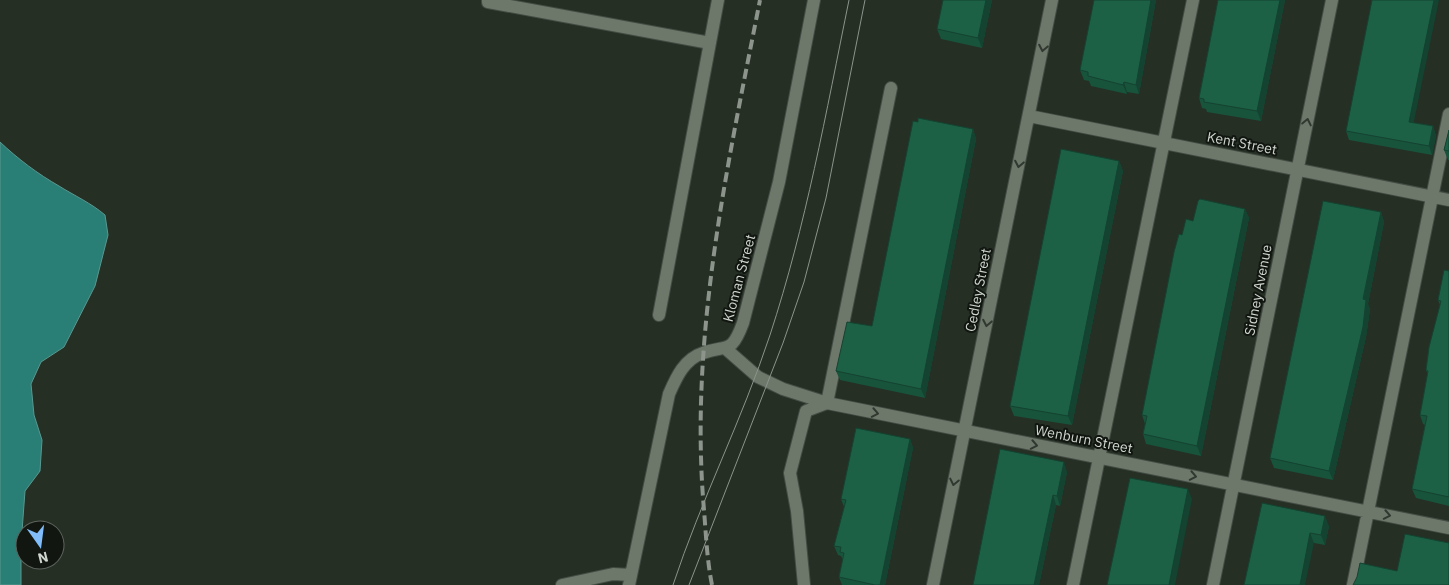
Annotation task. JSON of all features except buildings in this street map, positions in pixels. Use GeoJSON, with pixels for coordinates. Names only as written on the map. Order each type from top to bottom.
{"type":"FeatureCollection","features":[{"type":"Feature","properties":{"kind":"street"},"geometry":{"type":"LineString","coordinates":[[488,0],[488,2],[710,43]]}},
{"type":"Feature","properties":{"kind":"street"},"geometry":{"type":"LineString","coordinates":[[659,315],[718,0]]}},
{"type":"Feature","properties":{"kind":"street","name":"Kloman Street"},"geometry":{"type":"LineString","coordinates":[[726,349],[738,338],[743,324],[779,182],[814,0]]}},
{"type":"Feature","properties":{"kind":"street","name":"Cedley Street"},"geometry":{"type":"LineString","coordinates":[[933,585],[1052,0]]}},
{"type":"Feature","properties":{"kind":"street"},"geometry":{"type":"LineString","coordinates":[[1073,585],[1192,0]]}},
{"type":"Feature","properties":{"kind":"street","name":"Sidney Avenue"},"geometry":{"type":"LineString","coordinates":[[1213,585],[1332,0]]}},
{"type":"Feature","properties":{"kind":"street"},"geometry":{"type":"LineString","coordinates":[[804,585],[797,511],[790,473],[806,411],[827,403],[891,88]]}},
{"type":"Feature","properties":{"kind":"street"},"geometry":{"type":"LineString","coordinates":[[1353,585],[1449,114]]}},
{"type":"Feature","properties":{"kind":"street","name":"Kent Street"},"geometry":{"type":"LineString","coordinates":[[1029,116],[1449,200]]}},
{"type":"Feature","properties":{"kind":"street"},"geometry":{"type":"LineString","coordinates":[[562,585],[613,574],[630,580],[672,388],[677,374],[687,363],[702,353],[726,349]]}},
{"type":"Feature","properties":{"kind":"street","name":"Wenburn Street"},"geometry":{"type":"LineString","coordinates":[[726,349],[758,377],[783,389],[827,403],[1449,528]]}},
{"type":"Feature","properties":{"kind":"water"},"geometry":{"type":"Polygon","coordinates":[[[0,142],[36,171],[89,203],[105,215],[108,235],[95,286],[64,347],[41,362],[31,384],[34,415],[42,440],[40,471],[25,491],[23,520],[15,520],[15,570],[21,570],[21,585],[0,585],[0,142]]]}},
{"type":"Feature","properties":{"kind":"tram line"},"geometry":{"type":"LineString","coordinates":[[673,585],[696,522],[759,367],[783,294],[805,210],[849,0]]}},
{"type":"Feature","properties":{"kind":"tram line"},"geometry":{"type":"LineString","coordinates":[[689,585],[783,343],[804,282],[826,198],[865,0]]}},
{"type":"Feature","properties":{"kind":"railway"},"geometry":{"type":"LineString","coordinates":[[712,585],[706,538],[701,446],[702,381],[706,317],[724,190],[760,0]]}}]}
